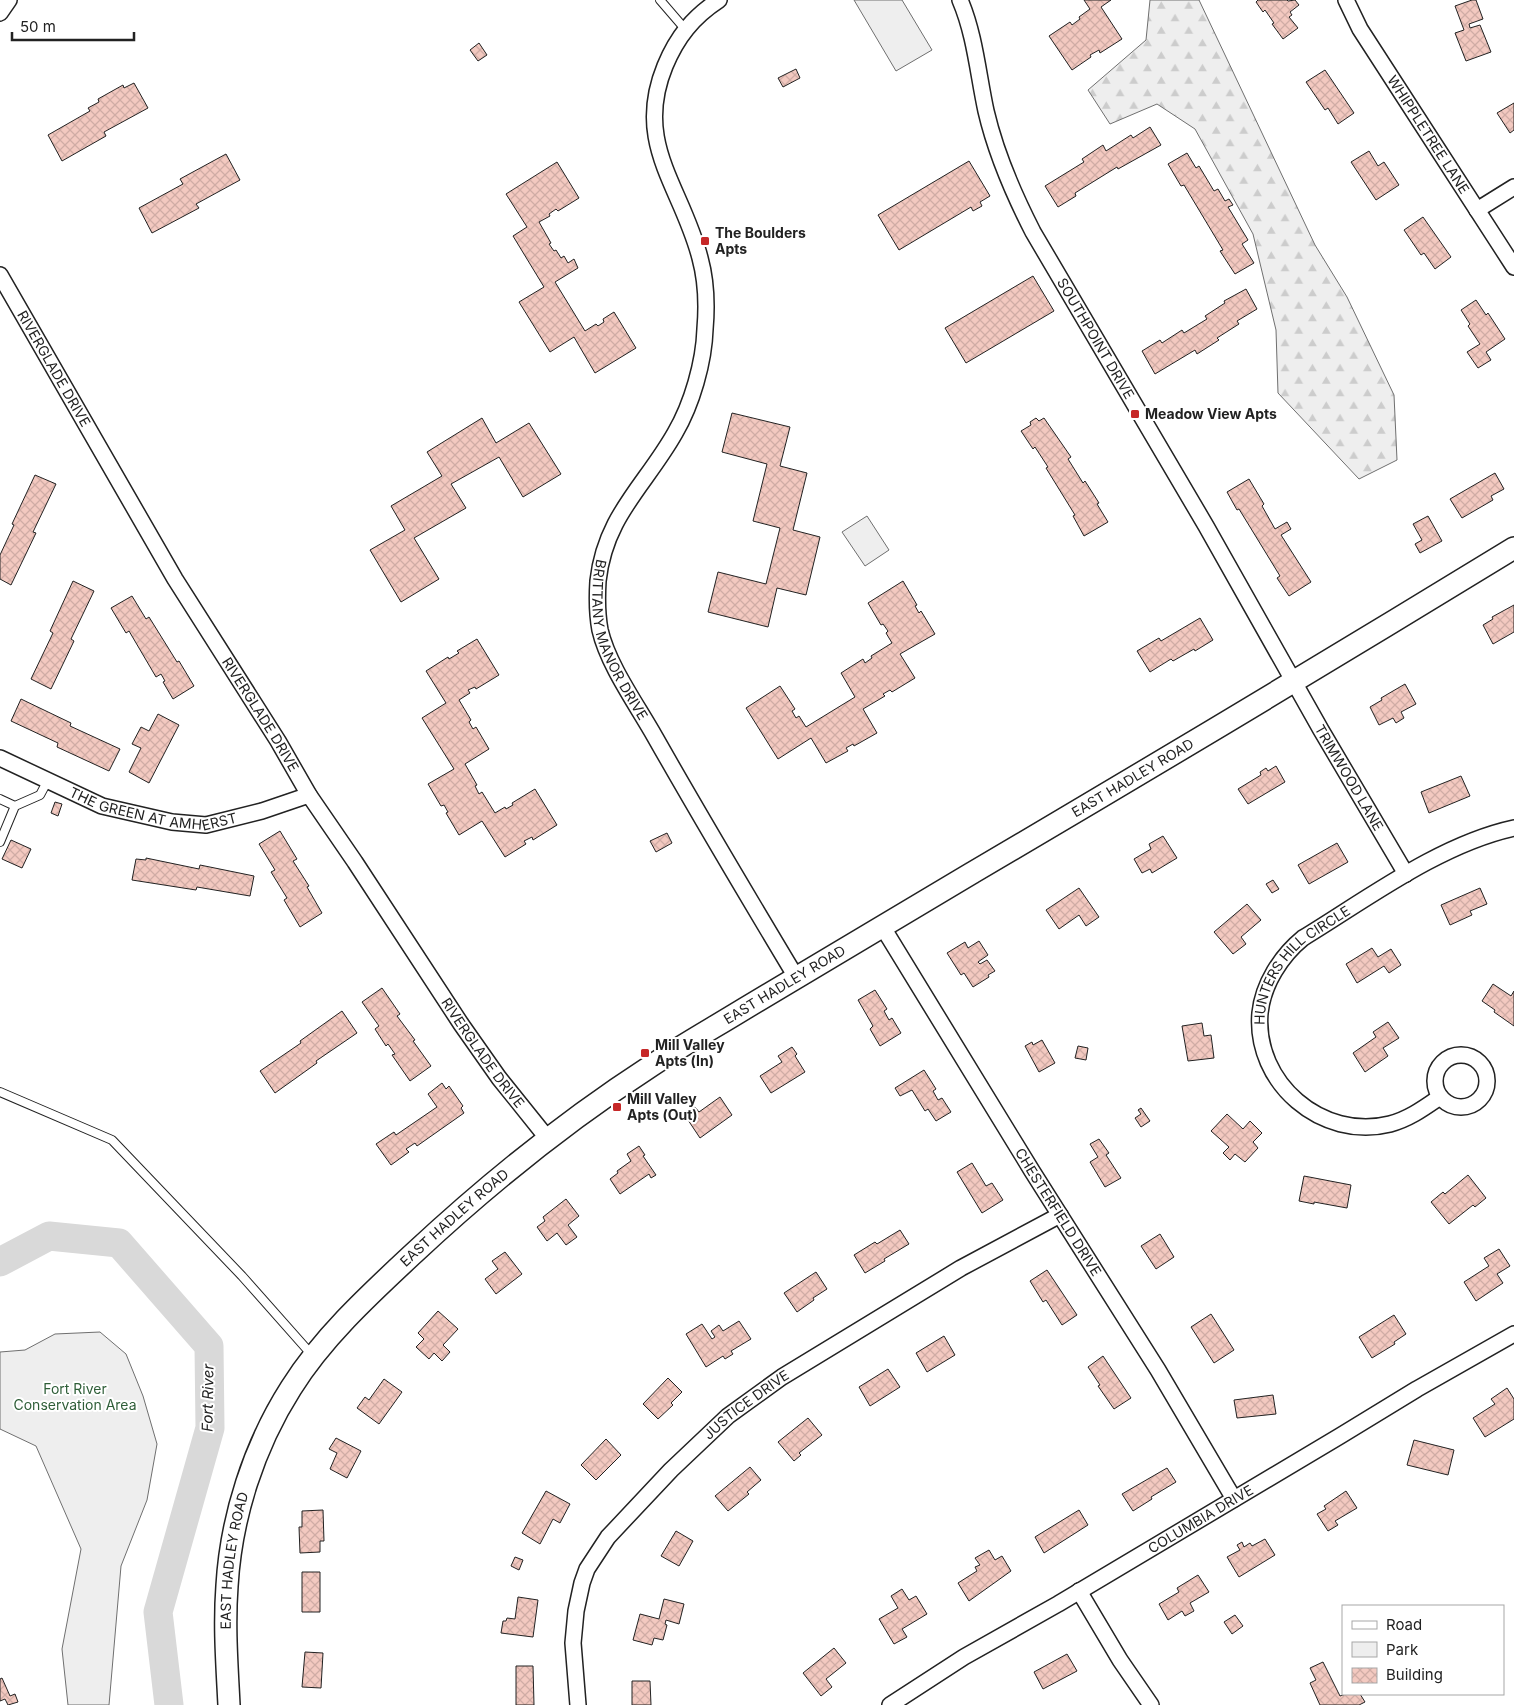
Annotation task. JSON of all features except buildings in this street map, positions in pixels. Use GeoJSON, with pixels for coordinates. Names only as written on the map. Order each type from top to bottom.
{"type":"FeatureCollection","features":[{"type":"Feature","properties":{"kind":"street"},"geometry":{"type":"LineString","coordinates":[[0,13],[9,0]]}},
{"type":"Feature","properties":{"kind":"street"},"geometry":{"type":"LineString","coordinates":[[685,29],[700,14],[719,0]]}},
{"type":"Feature","properties":{"kind":"street","name":"SOUTHPOINT DRIVE"},"geometry":{"type":"LineString","coordinates":[[960,0],[970,32],[993,136],[1006,174],[1020,206],[1045,254],[1206,526],[1294,682]]}},
{"type":"Feature","properties":{"kind":"street","name":"WHIPPLETREE LANE"},"geometry":{"type":"LineString","coordinates":[[1346,0],[1360,29],[1514,267]]}},
{"type":"Feature","properties":{"kind":"street","name":"BRITTANY MANOR DRIVE"},"geometry":{"type":"LineString","coordinates":[[685,29],[672,50],[657,85],[654,110],[655,134],[666,175],[690,229],[701,260],[705,296],[704,340],[698,372],[682,420],[661,456],[616,521],[608,537],[599,578],[599,623],[604,643],[613,662],[686,791],[796,977]]}},
{"type":"Feature","properties":{"kind":"street"},"geometry":{"type":"LineString","coordinates":[[1478,210],[1514,187]]}},
{"type":"Feature","properties":{"kind":"street","name":"RIVERGLADE DRIVE"},"geometry":{"type":"LineString","coordinates":[[0,275],[175,579],[273,734],[309,795],[356,862],[460,1024],[499,1078],[548,1139]]}},
{"type":"Feature","properties":{"kind":"street","name":"EAST HADLEY ROAD"},"geometry":{"type":"LineString","coordinates":[[230,1705],[226,1604],[228,1569],[234,1529],[248,1478],[265,1436],[292,1386],[314,1357],[365,1301],[427,1241],[488,1187],[548,1139],[650,1066],[796,977],[1294,682],[1514,548]]}},
{"type":"Feature","properties":{"kind":"street","name":"TRIMWOOD LANE"},"geometry":{"type":"LineString","coordinates":[[1294,682],[1406,874]]}},
{"type":"Feature","properties":{"kind":"street","name":"THE GREEN AT AMHERST"},"geometry":{"type":"LineString","coordinates":[[0,758],[102,806],[149,818],[206,826],[262,811],[309,795]]}},
{"type":"Feature","properties":{"kind":"street","name":"HUNTERS HILL CIRCLE"},"geometry":{"type":"LineString","coordinates":[[1440,1097],[1414,1114],[1389,1124],[1360,1127],[1334,1123],[1312,1113],[1302,1106],[1285,1088],[1272,1070],[1262,1036],[1260,1020],[1262,1000],[1274,972],[1302,938],[1406,874],[1474,840],[1514,828]]}},
{"type":"Feature","properties":{"kind":"street","name":"CHESTERFIELD DRIVE"},"geometry":{"type":"LineString","coordinates":[[882,926],[1158,1370],[1234,1499]]}},
{"type":"Feature","properties":{"kind":"street","name":"JUSTICE DRIVE"},"geometry":{"type":"LineString","coordinates":[[578,1705],[574,1642],[576,1611],[582,1582],[608,1537],[671,1470],[718,1425],[771,1384],[961,1268],[1060,1215]]}},
{"type":"Feature","properties":{"kind":"street","name":"COLUMBIA DRIVE"},"geometry":{"type":"LineString","coordinates":[[890,1705],[938,1673],[1514,1334]]}},
{"type":"Feature","properties":{"kind":"street"},"geometry":{"type":"LineString","coordinates":[[1079,1591],[1120,1660],[1151,1705]]}},
{"type":"Feature","properties":{"kind":"lane"},"geometry":{"type":"LineString","coordinates":[[660,0],[685,29]]}},
{"type":"Feature","properties":{"kind":"lane"},"geometry":{"type":"LineString","coordinates":[[0,842],[16,806],[40,795],[48,780]]}},
{"type":"Feature","properties":{"kind":"lane"},"geometry":{"type":"LineString","coordinates":[[0,799],[16,806]]}},
{"type":"Feature","properties":{"kind":"lane"},"geometry":{"type":"LineString","coordinates":[[0,1092],[112,1140],[242,1276],[314,1357]]}},
{"type":"Feature","properties":{"kind":"green space"},"geometry":{"type":"Polygon","coordinates":[[[854,0],[902,0],[932,50],[896,71],[854,0]]]}},
{"type":"Feature","properties":{"kind":"green space"},"geometry":{"type":"Polygon","coordinates":[[[1150,0],[1199,0],[1315,245],[1347,297],[1394,395],[1397,460],[1359,479],[1278,393],[1276,330],[1253,234],[1195,129],[1157,104],[1110,124],[1088,90],[1146,40],[1150,0]]]}},
{"type":"Feature","properties":{"kind":"green space"},"geometry":{"type":"Polygon","coordinates":[[[867,516],[889,550],[865,566],[842,532],[867,516]]]}},
{"type":"Feature","properties":{"kind":"green space","name":"Fort River Conservation Area"},"geometry":{"type":"Polygon","coordinates":[[[100,1332],[126,1354],[143,1396],[157,1444],[147,1500],[121,1566],[109,1705],[68,1705],[62,1649],[81,1549],[36,1446],[0,1429],[0,1352],[25,1350],[55,1334],[100,1332]]]}},
{"type":"Feature","properties":{"kind":"waterway","name":"Fort River"},"geometry":{"type":"LineString","coordinates":[[0,1262],[49,1236],[119,1243],[209,1346],[210,1428],[158,1612],[169,1705]]}},
{"type":"Feature","properties":{"kind":"place","name":"The Boulders Apts"},"geometry":{"type":"Point","coordinates":[705,241]}},
{"type":"Feature","properties":{"kind":"place","name":"Meadow View Apts"},"geometry":{"type":"Point","coordinates":[1135,414]}},
{"type":"Feature","properties":{"kind":"place","name":"Mill Valley Apts (In)"},"geometry":{"type":"Point","coordinates":[645,1053]}},
{"type":"Feature","properties":{"kind":"place","name":"Mill Valley Apts (Out)"},"geometry":{"type":"Point","coordinates":[617,1107]}}]}
